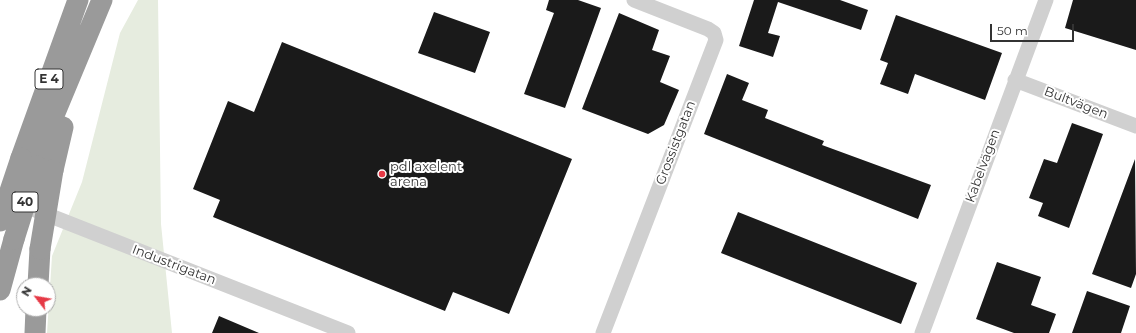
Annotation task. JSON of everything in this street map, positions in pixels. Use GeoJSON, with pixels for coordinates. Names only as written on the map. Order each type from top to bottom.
{"type":"FeatureCollection","features":[{"type":"Feature","properties":{"kind":"highway","name":"E 4"},"geometry":{"type":"LineString","coordinates":[[38,277],[40,249],[37,164],[78,0]]}},
{"type":"Feature","properties":{"kind":"highway","name":"40"},"geometry":{"type":"LineString","coordinates":[[0,290],[14,239],[52,120],[90,32],[102,0]]}},
{"type":"Feature","properties":{"kind":"highway","name":"E 4"},"geometry":{"type":"LineString","coordinates":[[0,221],[37,164]]}},
{"type":"Feature","properties":{"kind":"highway"},"geometry":{"type":"LineString","coordinates":[[35,333],[36,317]]}},
{"type":"Feature","properties":{"kind":"street","name":"Grossistgatan"},"geometry":{"type":"LineString","coordinates":[[603,333],[716,40],[714,33],[708,29],[634,0]]}},
{"type":"Feature","properties":{"kind":"street","name":"Kabelvägen"},"geometry":{"type":"LineString","coordinates":[[922,333],[1046,0]]}},
{"type":"Feature","properties":{"kind":"street","name":"Bultvägen"},"geometry":{"type":"LineString","coordinates":[[1015,80],[1136,126]]}},
{"type":"Feature","properties":{"kind":"street","name":"Industrigatan"},"geometry":{"type":"LineString","coordinates":[[0,196],[348,333]]}},
{"type":"Feature","properties":{"kind":"shaded area"},"geometry":{"type":"Polygon","coordinates":[[[138,0],[158,0],[161,224],[172,333],[47,333],[48,317],[56,317],[56,277],[51,277],[52,256],[82,182],[120,33],[138,0]]]}},
{"type":"Feature","properties":{"kind":"building"},"geometry":{"type":"Polygon","coordinates":[[[549,0],[578,0],[601,8],[565,108],[524,94],[554,13],[546,10],[549,0]]]}},
{"type":"Feature","properties":{"kind":"building"},"geometry":{"type":"Polygon","coordinates":[[[754,0],[840,0],[868,10],[861,30],[778,2],[768,33],[780,36],[773,57],[739,46],[754,0]]]}},
{"type":"Feature","properties":{"kind":"building"},"geometry":{"type":"Polygon","coordinates":[[[1073,0],[1136,0],[1136,50],[1065,28],[1073,0]]]}},
{"type":"Feature","properties":{"kind":"building"},"geometry":{"type":"Polygon","coordinates":[[[434,12],[490,32],[475,73],[418,53],[434,12]]]}},
{"type":"Feature","properties":{"kind":"building"},"geometry":{"type":"Polygon","coordinates":[[[619,13],[659,30],[652,50],[670,56],[660,82],[679,90],[664,125],[648,134],[582,109],[619,13]]]}},
{"type":"Feature","properties":{"kind":"building"},"geometry":{"type":"Polygon","coordinates":[[[896,15],[1002,53],[985,100],[915,74],[908,94],[880,84],[888,63],[880,60],[896,15]]]}},
{"type":"Feature","properties":{"kind":"building","name":"pdl axelent arena"},"geometry":{"type":"Polygon","coordinates":[[[282,42],[572,159],[509,314],[453,292],[445,311],[213,217],[220,200],[193,189],[228,101],[254,112],[282,42]]]}},
{"type":"Feature","properties":{"kind":"building"},"geometry":{"type":"Polygon","coordinates":[[[727,74],[749,83],[742,100],[768,110],[765,118],[824,141],[822,145],[931,185],[918,219],[704,134],[727,74]]]}},
{"type":"Feature","properties":{"kind":"building"},"geometry":{"type":"Polygon","coordinates":[[[1072,123],[1103,134],[1069,228],[1038,216],[1043,203],[1029,198],[1044,159],[1057,163],[1072,123]]]}},
{"type":"Feature","properties":{"kind":"building"},"geometry":{"type":"Polygon","coordinates":[[[1135,159],[1136,274],[1131,288],[1092,274],[1135,159]]]}},
{"type":"Feature","properties":{"kind":"building"},"geometry":{"type":"Polygon","coordinates":[[[738,212],[917,283],[901,324],[721,253],[738,212]]]}},
{"type":"Feature","properties":{"kind":"building"},"geometry":{"type":"Polygon","coordinates":[[[997,262],[1041,277],[1031,305],[1056,314],[1049,333],[1014,333],[976,319],[997,262]]]}},
{"type":"Feature","properties":{"kind":"building"},"geometry":{"type":"Polygon","coordinates":[[[1087,291],[1130,306],[1121,333],[1072,333],[1087,291]]]}},
{"type":"Feature","properties":{"kind":"building"},"geometry":{"type":"Polygon","coordinates":[[[219,316],[259,333],[212,333],[219,316]]]}},
{"type":"Feature","properties":{"kind":"place","name":"pdl axelent arena"},"geometry":{"type":"Point","coordinates":[382,174]}}]}
